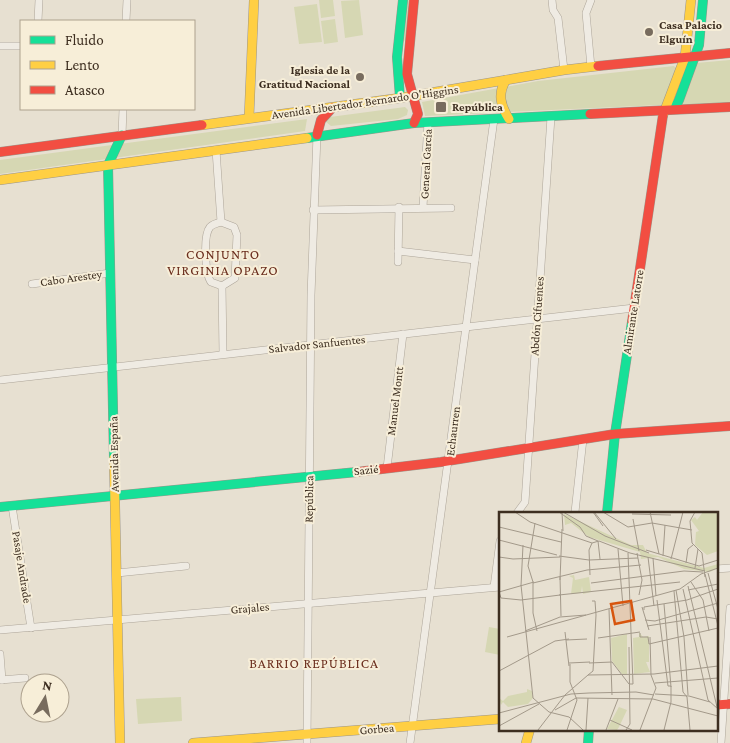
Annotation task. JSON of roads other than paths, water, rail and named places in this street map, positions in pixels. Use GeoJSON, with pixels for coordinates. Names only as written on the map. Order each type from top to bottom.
{"type":"FeatureCollection","features":[{"type":"Feature","properties":{"kind":"main road"},"geometry":{"type":"LineString","coordinates":[[249,118],[254,0]]}},
{"type":"Feature","properties":{"kind":"main road"},"geometry":{"type":"LineString","coordinates":[[400,98],[397,57],[403,0]]}},
{"type":"Feature","properties":{"kind":"main road"},"geometry":{"type":"LineString","coordinates":[[414,0],[407,74],[418,113],[414,123]]}},
{"type":"Feature","properties":{"kind":"main road"},"geometry":{"type":"LineString","coordinates":[[690,57],[691,0]]}},
{"type":"Feature","properties":{"kind":"main road"},"geometry":{"type":"LineString","coordinates":[[690,57],[700,40],[703,0]]}},
{"type":"Feature","properties":{"kind":"main road","name":"Avenida Libertador Bernardo O'Higgins"},"geometry":{"type":"LineString","coordinates":[[0,152],[332,108],[564,70],[730,53]]}},
{"type":"Feature","properties":{"kind":"main road","name":"Almirante Latorre"},"geometry":{"type":"LineString","coordinates":[[607,512],[615,434],[664,112],[690,57]]}},
{"type":"Feature","properties":{"kind":"main road"},"geometry":{"type":"LineString","coordinates":[[506,80],[500,90],[500,100],[509,119]]}},
{"type":"Feature","properties":{"kind":"main road"},"geometry":{"type":"LineString","coordinates":[[0,180],[414,123],[664,112],[730,107]]}},
{"type":"Feature","properties":{"kind":"main road"},"geometry":{"type":"LineString","coordinates":[[317,135],[321,120],[332,108]]}},
{"type":"Feature","properties":{"kind":"main road"},"geometry":{"type":"LineString","coordinates":[[108,165],[122,135]]}},
{"type":"Feature","properties":{"kind":"main road","name":"Avenida España"},"geometry":{"type":"LineString","coordinates":[[108,165],[120,743]]}},
{"type":"Feature","properties":{"kind":"main road","name":"Sazié"},"geometry":{"type":"LineString","coordinates":[[0,507],[310,477],[449,461],[615,434],[730,426]]}},
{"type":"Feature","properties":{"kind":"main road","name":"Gorbea"},"geometry":{"type":"LineString","coordinates":[[193,743],[307,739],[413,726],[499,719]]}},
{"type":"Feature","properties":{"kind":"main road"},"geometry":{"type":"LineString","coordinates":[[526,743],[530,730]]}},
{"type":"Feature","properties":{"kind":"main road"},"geometry":{"type":"LineString","coordinates":[[588,743],[589,730]]}},
{"type":"Feature","properties":{"kind":"street"},"geometry":{"type":"LineString","coordinates":[[38,20],[39,0]]}},
{"type":"Feature","properties":{"kind":"street"},"geometry":{"type":"LineString","coordinates":[[126,20],[127,0]]}},
{"type":"Feature","properties":{"kind":"street"},"geometry":{"type":"LineString","coordinates":[[552,0],[553,10],[558,18],[564,70]]}},
{"type":"Feature","properties":{"kind":"street"},"geometry":{"type":"LineString","coordinates":[[590,0],[586,13],[591,67]]}},
{"type":"Feature","properties":{"kind":"street"},"geometry":{"type":"LineString","coordinates":[[0,46],[20,46]]}},
{"type":"Feature","properties":{"kind":"street"},"geometry":{"type":"LineString","coordinates":[[122,135],[123,110]]}},
{"type":"Feature","properties":{"kind":"street","name":"Abdón Cifuentes"},"geometry":{"type":"LineString","coordinates":[[518,512],[525,502],[551,117]]}},
{"type":"Feature","properties":{"kind":"street","name":"Echaurren"},"geometry":{"type":"LineString","coordinates":[[410,743],[494,119]]}},
{"type":"Feature","properties":{"kind":"street","name":"General García"},"geometry":{"type":"LineString","coordinates":[[423,207],[428,122]]}},
{"type":"Feature","properties":{"kind":"street","name":"República"},"geometry":{"type":"LineString","coordinates":[[307,739],[313,210],[317,135]]}},
{"type":"Feature","properties":{"kind":"street"},"geometry":{"type":"LineString","coordinates":[[216,150],[221,222]]}},
{"type":"Feature","properties":{"kind":"street"},"geometry":{"type":"LineString","coordinates":[[398,262],[399,208]]}},
{"type":"Feature","properties":{"kind":"street"},"geometry":{"type":"LineString","coordinates":[[313,210],[451,208]]}},
{"type":"Feature","properties":{"kind":"street"},"geometry":{"type":"LineString","coordinates":[[221,222],[234,227],[237,235],[234,278],[222,286],[210,280],[206,266],[208,231],[211,226],[221,222]]}},
{"type":"Feature","properties":{"kind":"street"},"geometry":{"type":"LineString","coordinates":[[398,251],[475,260]]}},
{"type":"Feature","properties":{"kind":"street","name":"Cabo Arestey"},"geometry":{"type":"LineString","coordinates":[[32,284],[110,273]]}},
{"type":"Feature","properties":{"kind":"street"},"geometry":{"type":"LineString","coordinates":[[222,286],[223,354]]}},
{"type":"Feature","properties":{"kind":"street","name":"Salvador Sanfuentes"},"geometry":{"type":"LineString","coordinates":[[0,380],[634,308]]}},
{"type":"Feature","properties":{"kind":"street","name":"Manuel Montt"},"geometry":{"type":"LineString","coordinates":[[387,468],[403,334]]}},
{"type":"Feature","properties":{"kind":"street"},"geometry":{"type":"LineString","coordinates":[[575,512],[583,438]]}},
{"type":"Feature","properties":{"kind":"street","name":"Pasaje Andrade"},"geometry":{"type":"LineString","coordinates":[[12,506],[32,628]]}},
{"type":"Feature","properties":{"kind":"street"},"geometry":{"type":"LineString","coordinates":[[497,587],[499,556]]}},
{"type":"Feature","properties":{"kind":"street"},"geometry":{"type":"LineString","coordinates":[[117,572],[186,566]]}},
{"type":"Feature","properties":{"kind":"street","name":"Grajales"},"geometry":{"type":"LineString","coordinates":[[0,630],[497,587]]}},
{"type":"Feature","properties":{"kind":"street"},"geometry":{"type":"LineString","coordinates":[[721,743],[730,608]]}},
{"type":"Feature","properties":{"kind":"street"},"geometry":{"type":"LineString","coordinates":[[0,654],[1,680],[20,678]]}},
{"type":"Feature","properties":{"kind":"place","name":"Casa Palacio Elguín"},"geometry":{"type":"Point","coordinates":[649,32]}},
{"type":"Feature","properties":{"kind":"place","name":"Iglesia de la Gratitud Nacional"},"geometry":{"type":"Point","coordinates":[360,77]}},
{"type":"Feature","properties":{"kind":"place","name":"República"},"geometry":{"type":"Point","coordinates":[441,107]}},
{"type":"Feature","properties":{"kind":"district","name":"CONJUNTO VIRGINIA OPAZO"},"geometry":{"type":"Point","coordinates":[223,262]}},
{"type":"Feature","properties":{"kind":"district","name":"BARRIO REPÚBLICA"},"geometry":{"type":"Point","coordinates":[314,663]}}]}
